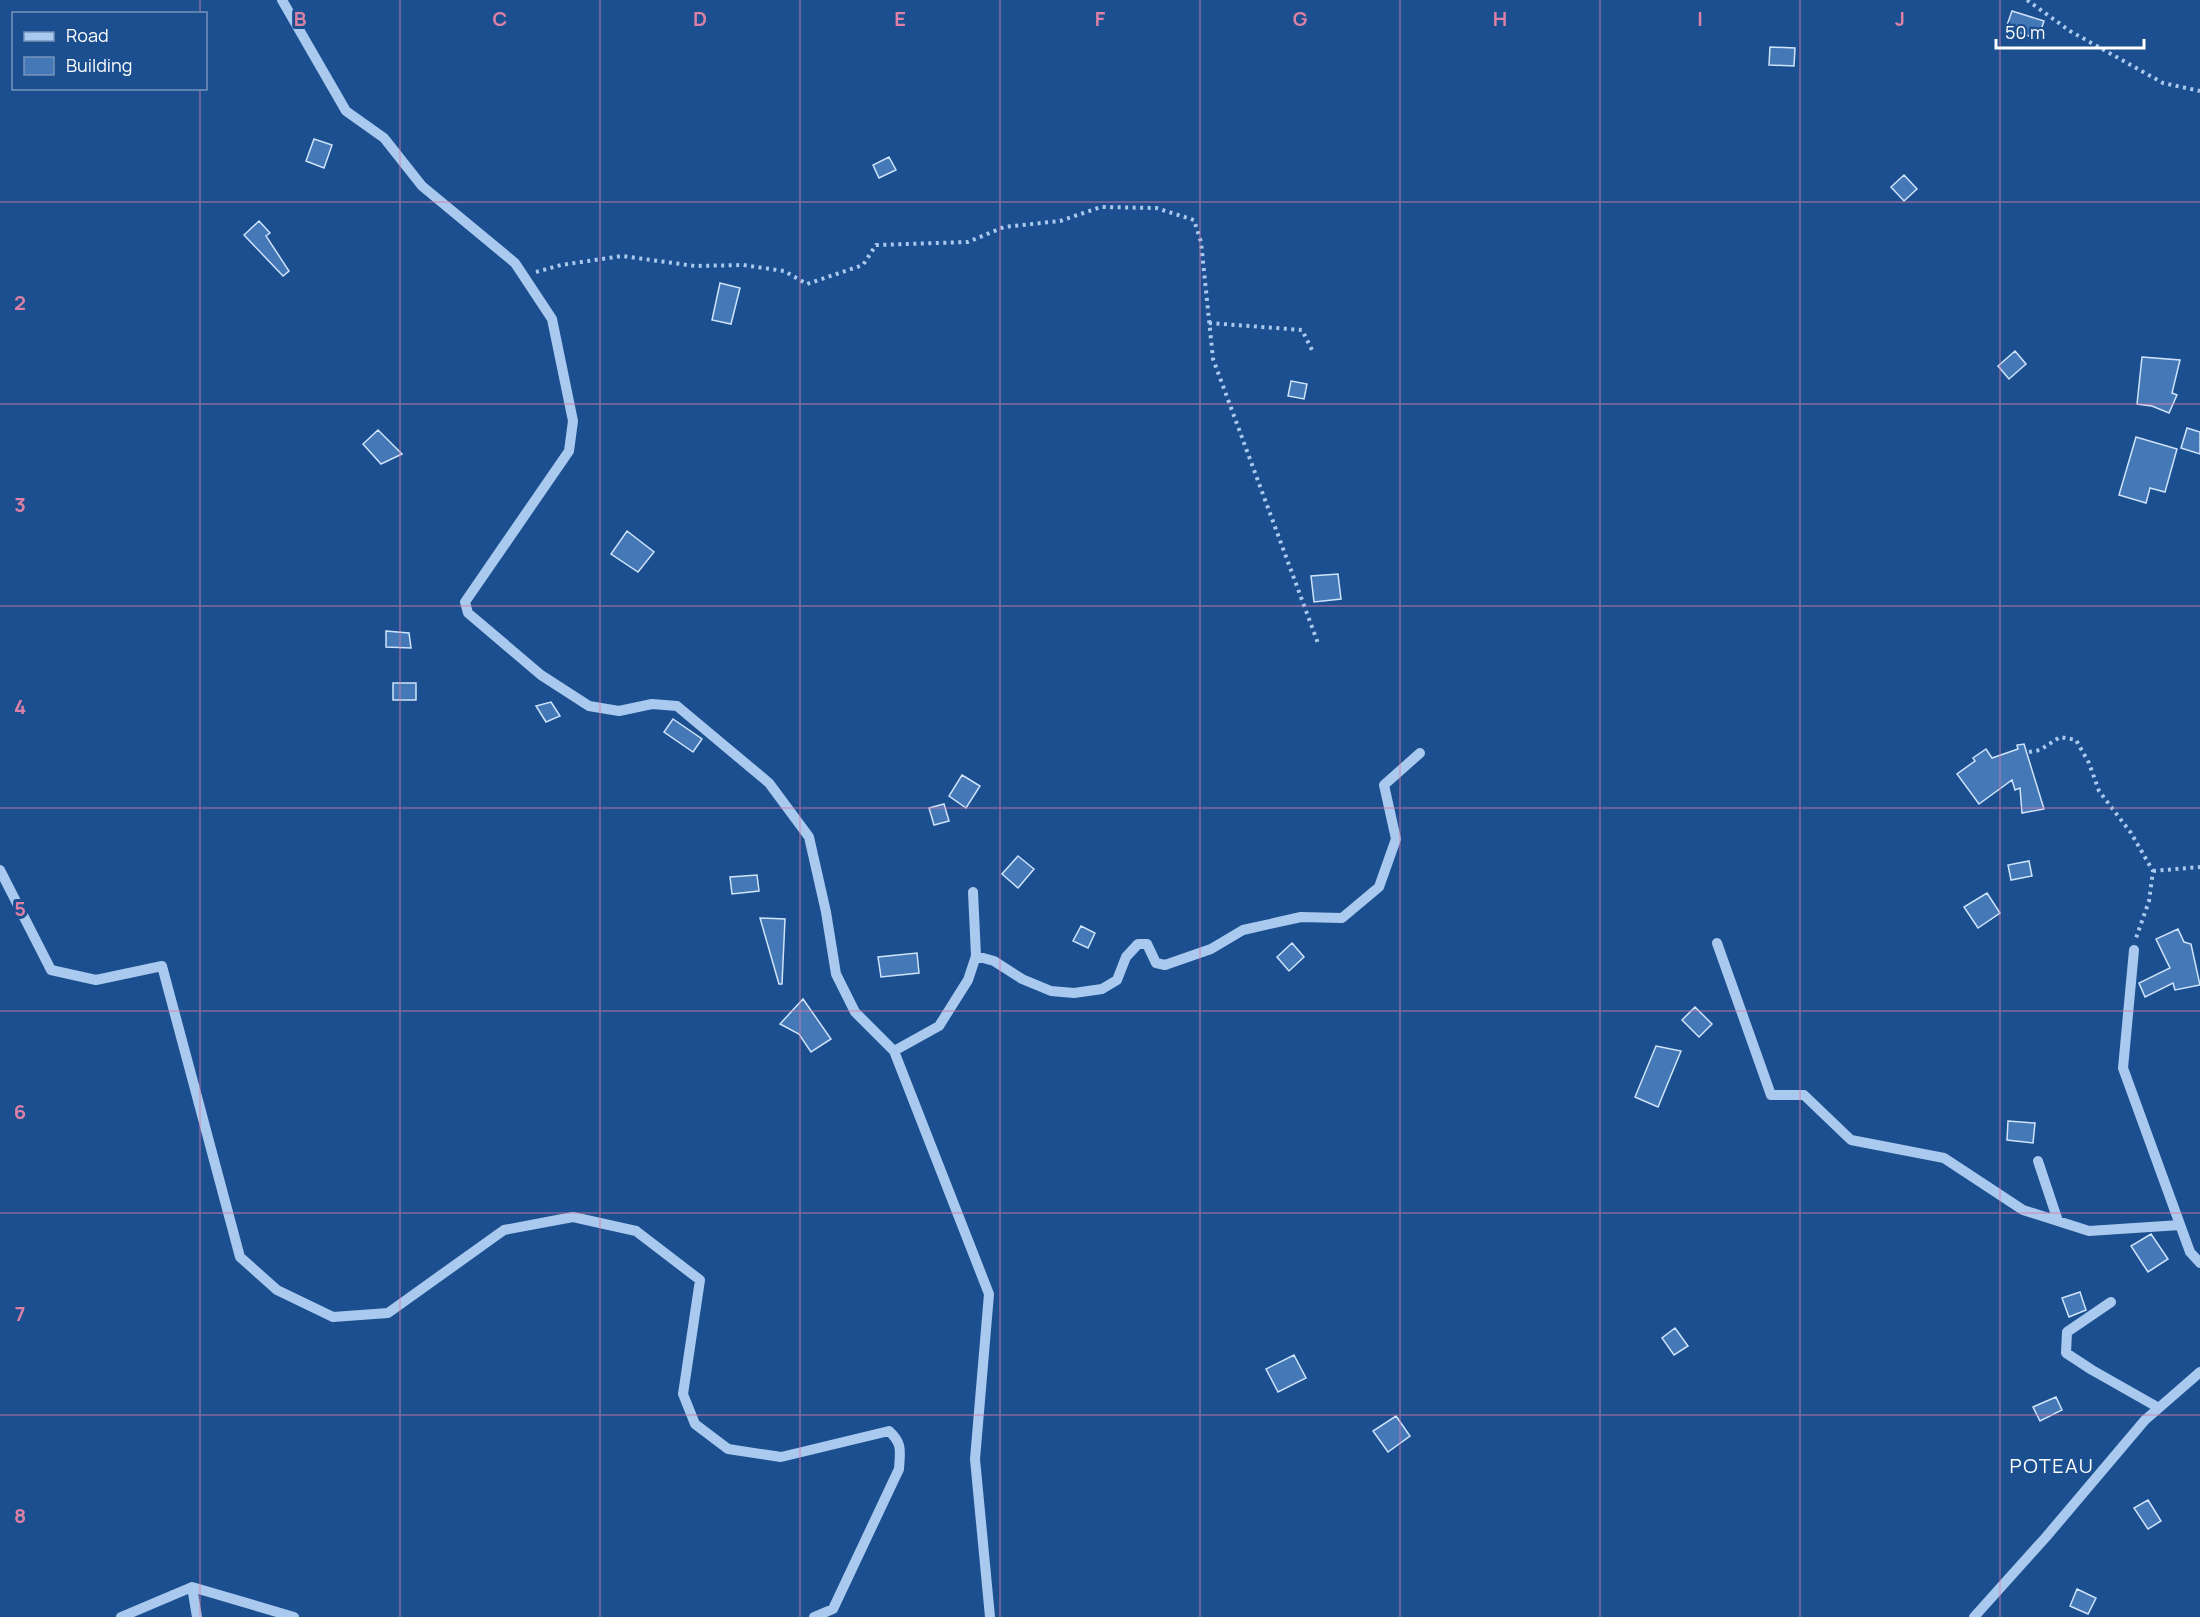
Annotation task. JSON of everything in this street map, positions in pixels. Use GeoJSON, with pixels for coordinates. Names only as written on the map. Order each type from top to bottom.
{"type":"FeatureCollection","features":[{"type":"Feature","properties":{"kind":"street"},"geometry":{"type":"LineString","coordinates":[[282,0],[346,111],[384,138],[422,186],[515,262],[552,319],[573,421],[568,452],[465,602],[468,613],[541,675],[589,706],[619,711],[652,704],[678,705],[769,783],[809,837],[826,912],[836,974],[855,1012],[894,1051],[989,1294],[975,1459],[990,1617]]}},
{"type":"Feature","properties":{"kind":"street"},"geometry":{"type":"LineString","coordinates":[[976,956],[994,961],[1022,979],[1052,991],[1074,993],[1102,989],[1117,980],[1126,957],[1138,944],[1147,944],[1156,963],[1165,965],[1211,949],[1243,930],[1300,917],[1342,918],[1379,887],[1396,839],[1384,785],[1420,753]]}},
{"type":"Feature","properties":{"kind":"street"},"geometry":{"type":"LineString","coordinates":[[0,870],[51,970],[96,980],[162,966],[240,1257],[277,1290],[333,1317],[388,1313],[504,1230],[573,1217],[636,1231],[700,1280],[682,1394],[695,1424],[728,1449],[781,1457],[889,1431],[897,1438],[900,1448],[899,1468],[879,1512],[833,1609],[814,1617]]}},
{"type":"Feature","properties":{"kind":"street"},"geometry":{"type":"LineString","coordinates":[[894,1051],[939,1026],[968,980],[976,956],[973,892]]}},
{"type":"Feature","properties":{"kind":"street"},"geometry":{"type":"LineString","coordinates":[[1717,943],[1771,1095],[1804,1095],[1851,1140],[1944,1158],[2023,1210],[2089,1231],[2180,1225]]}},
{"type":"Feature","properties":{"kind":"street"},"geometry":{"type":"LineString","coordinates":[[2134,950],[2123,1068],[2190,1252],[2200,1263]]}},
{"type":"Feature","properties":{"kind":"street"},"geometry":{"type":"LineString","coordinates":[[2038,1161],[2058,1221]]}},
{"type":"Feature","properties":{"kind":"street"},"geometry":{"type":"LineString","coordinates":[[2111,1302],[2067,1332],[2066,1353],[2159,1408]]}},
{"type":"Feature","properties":{"kind":"street"},"geometry":{"type":"LineString","coordinates":[[1974,1617],[2046,1537],[2145,1420],[2200,1372]]}},
{"type":"Feature","properties":{"kind":"street"},"geometry":{"type":"LineString","coordinates":[[192,1587],[197,1617]]}},
{"type":"Feature","properties":{"kind":"street"},"geometry":{"type":"LineString","coordinates":[[121,1617],[192,1587],[294,1617]]}},
{"type":"Feature","properties":{"kind":"path"},"geometry":{"type":"LineString","coordinates":[[2027,0],[2070,31],[2163,83],[2200,91]]}},
{"type":"Feature","properties":{"kind":"path"},"geometry":{"type":"LineString","coordinates":[[524,276],[561,265],[622,256],[695,266],[743,265],[784,271],[807,284],[862,265],[876,245],[968,242],[1004,227],[1060,221],[1101,207],[1156,208],[1194,220],[1201,242],[1213,359],[1319,646]]}},
{"type":"Feature","properties":{"kind":"path"},"geometry":{"type":"LineString","coordinates":[[1209,323],[1302,330],[1313,352]]}},
{"type":"Feature","properties":{"kind":"path"},"geometry":{"type":"LineString","coordinates":[[2029,752],[2040,750],[2060,737],[2076,740],[2089,763],[2098,791],[2132,833],[2153,871],[2149,901],[2136,932],[2134,950]]}},
{"type":"Feature","properties":{"kind":"path"},"geometry":{"type":"LineString","coordinates":[[2153,871],[2200,867]]}},
{"type":"Feature","properties":{"kind":"building"},"geometry":{"type":"Polygon","coordinates":[[[2012,11],[2044,21],[2038,39],[2006,28],[2012,11]]]}},
{"type":"Feature","properties":{"kind":"building"},"geometry":{"type":"Polygon","coordinates":[[[1770,47],[1795,48],[1794,66],[1769,65],[1770,47]]]}},
{"type":"Feature","properties":{"kind":"building"},"geometry":{"type":"Polygon","coordinates":[[[314,139],[332,145],[324,168],[306,161],[314,139]]]}},
{"type":"Feature","properties":{"kind":"building"},"geometry":{"type":"Polygon","coordinates":[[[889,157],[896,170],[879,178],[873,165],[889,157]]]}},
{"type":"Feature","properties":{"kind":"building"},"geometry":{"type":"Polygon","coordinates":[[[1904,175],[1917,189],[1904,201],[1891,187],[1904,175]]]}},
{"type":"Feature","properties":{"kind":"building"},"geometry":{"type":"Polygon","coordinates":[[[259,221],[270,233],[266,236],[289,271],[283,276],[244,235],[259,221]]]}},
{"type":"Feature","properties":{"kind":"building"},"geometry":{"type":"Polygon","coordinates":[[[720,283],[740,288],[731,324],[712,320],[720,283]]]}},
{"type":"Feature","properties":{"kind":"building"},"geometry":{"type":"Polygon","coordinates":[[[2015,351],[2026,364],[2009,379],[1998,366],[2015,351]]]}},
{"type":"Feature","properties":{"kind":"building"},"geometry":{"type":"Polygon","coordinates":[[[2142,357],[2180,360],[2172,393],[2177,395],[2169,413],[2152,406],[2137,404],[2142,357]]]}},
{"type":"Feature","properties":{"kind":"building"},"geometry":{"type":"Polygon","coordinates":[[[1291,381],[1307,384],[1304,399],[1288,396],[1291,381]]]}},
{"type":"Feature","properties":{"kind":"building"},"geometry":{"type":"Polygon","coordinates":[[[2187,428],[2200,432],[2200,454],[2181,448],[2187,428]]]}},
{"type":"Feature","properties":{"kind":"building"},"geometry":{"type":"Polygon","coordinates":[[[378,430],[402,454],[381,464],[363,444],[378,430]]]}},
{"type":"Feature","properties":{"kind":"building"},"geometry":{"type":"Polygon","coordinates":[[[2136,437],[2177,449],[2165,492],[2150,488],[2146,503],[2119,495],[2136,437]]]}},
{"type":"Feature","properties":{"kind":"building"},"geometry":{"type":"Polygon","coordinates":[[[627,531],[654,552],[638,572],[611,554],[627,531]]]}},
{"type":"Feature","properties":{"kind":"building"},"geometry":{"type":"Polygon","coordinates":[[[1338,574],[1341,599],[1314,602],[1311,576],[1338,574]]]}},
{"type":"Feature","properties":{"kind":"building"},"geometry":{"type":"Polygon","coordinates":[[[386,631],[409,633],[411,648],[386,647],[386,631]]]}},
{"type":"Feature","properties":{"kind":"building"},"geometry":{"type":"Polygon","coordinates":[[[393,683],[416,683],[416,700],[393,700],[393,683]]]}},
{"type":"Feature","properties":{"kind":"building"},"geometry":{"type":"Polygon","coordinates":[[[551,702],[560,716],[546,722],[536,706],[551,702]]]}},
{"type":"Feature","properties":{"kind":"building"},"geometry":{"type":"Polygon","coordinates":[[[673,719],[702,739],[693,752],[664,732],[673,719]]]}},
{"type":"Feature","properties":{"kind":"building"},"geometry":{"type":"Polygon","coordinates":[[[2024,744],[2044,809],[2022,813],[2020,788],[2015,790],[2012,780],[1979,804],[1957,774],[1975,761],[1973,758],[1986,749],[1992,758],[2018,749],[2017,745],[2024,744]]]}},
{"type":"Feature","properties":{"kind":"building"},"geometry":{"type":"Polygon","coordinates":[[[962,775],[980,786],[966,808],[949,796],[962,775]]]}},
{"type":"Feature","properties":{"kind":"building"},"geometry":{"type":"Polygon","coordinates":[[[944,804],[949,821],[934,825],[929,808],[944,804]]]}},
{"type":"Feature","properties":{"kind":"building"},"geometry":{"type":"Polygon","coordinates":[[[1018,856],[1034,869],[1018,888],[1002,874],[1018,856]]]}},
{"type":"Feature","properties":{"kind":"building"},"geometry":{"type":"Polygon","coordinates":[[[2029,861],[2032,876],[2011,880],[2008,865],[2029,861]]]}},
{"type":"Feature","properties":{"kind":"building"},"geometry":{"type":"Polygon","coordinates":[[[757,875],[759,891],[732,894],[730,877],[757,875]]]}},
{"type":"Feature","properties":{"kind":"building"},"geometry":{"type":"Polygon","coordinates":[[[1987,893],[2000,913],[1978,928],[1964,907],[1987,893]]]}},
{"type":"Feature","properties":{"kind":"building"},"geometry":{"type":"Polygon","coordinates":[[[760,918],[785,919],[782,984],[779,984],[760,918]]]}},
{"type":"Feature","properties":{"kind":"building"},"geometry":{"type":"Polygon","coordinates":[[[1081,926],[1095,933],[1088,948],[1073,941],[1081,926]]]}},
{"type":"Feature","properties":{"kind":"building"},"geometry":{"type":"Polygon","coordinates":[[[2178,929],[2184,942],[2191,944],[2200,985],[2175,990],[2173,983],[2145,997],[2139,983],[2170,968],[2156,939],[2178,929]]]}},
{"type":"Feature","properties":{"kind":"building"},"geometry":{"type":"Polygon","coordinates":[[[1292,943],[1304,957],[1289,971],[1277,957],[1292,943]]]}},
{"type":"Feature","properties":{"kind":"building"},"geometry":{"type":"Polygon","coordinates":[[[917,953],[919,973],[881,977],[878,957],[917,953]]]}},
{"type":"Feature","properties":{"kind":"building"},"geometry":{"type":"Polygon","coordinates":[[[803,999],[831,1039],[811,1052],[799,1034],[780,1024],[803,999]]]}},
{"type":"Feature","properties":{"kind":"building"},"geometry":{"type":"Polygon","coordinates":[[[1695,1007],[1712,1024],[1699,1037],[1682,1020],[1695,1007]]]}},
{"type":"Feature","properties":{"kind":"building"},"geometry":{"type":"Polygon","coordinates":[[[1656,1046],[1681,1051],[1658,1107],[1635,1097],[1656,1046]]]}},
{"type":"Feature","properties":{"kind":"building"},"geometry":{"type":"Polygon","coordinates":[[[2008,1121],[2035,1123],[2033,1143],[2007,1140],[2008,1121]]]}},
{"type":"Feature","properties":{"kind":"building"},"geometry":{"type":"Polygon","coordinates":[[[2151,1234],[2168,1259],[2148,1272],[2131,1246],[2151,1234]]]}},
{"type":"Feature","properties":{"kind":"building"},"geometry":{"type":"Polygon","coordinates":[[[2080,1292],[2086,1310],[2069,1317],[2062,1298],[2080,1292]]]}},
{"type":"Feature","properties":{"kind":"building"},"geometry":{"type":"Polygon","coordinates":[[[1675,1328],[1688,1346],[1674,1355],[1662,1338],[1675,1328]]]}},
{"type":"Feature","properties":{"kind":"building"},"geometry":{"type":"Polygon","coordinates":[[[1294,1355],[1306,1378],[1278,1392],[1266,1369],[1294,1355]]]}},
{"type":"Feature","properties":{"kind":"building"},"geometry":{"type":"Polygon","coordinates":[[[2056,1397],[2062,1410],[2040,1421],[2033,1407],[2056,1397]]]}},
{"type":"Feature","properties":{"kind":"building"},"geometry":{"type":"Polygon","coordinates":[[[1396,1416],[1410,1436],[1388,1452],[1373,1431],[1396,1416]]]}},
{"type":"Feature","properties":{"kind":"building"},"geometry":{"type":"Polygon","coordinates":[[[2148,1500],[2161,1521],[2148,1529],[2134,1508],[2148,1500]]]}},
{"type":"Feature","properties":{"kind":"building"},"geometry":{"type":"Polygon","coordinates":[[[2077,1589],[2096,1598],[2088,1614],[2070,1606],[2077,1589]]]}},
{"type":"Feature","properties":{"kind":"district","name":"POTEAU"},"geometry":{"type":"Point","coordinates":[2052,1465]}}]}
